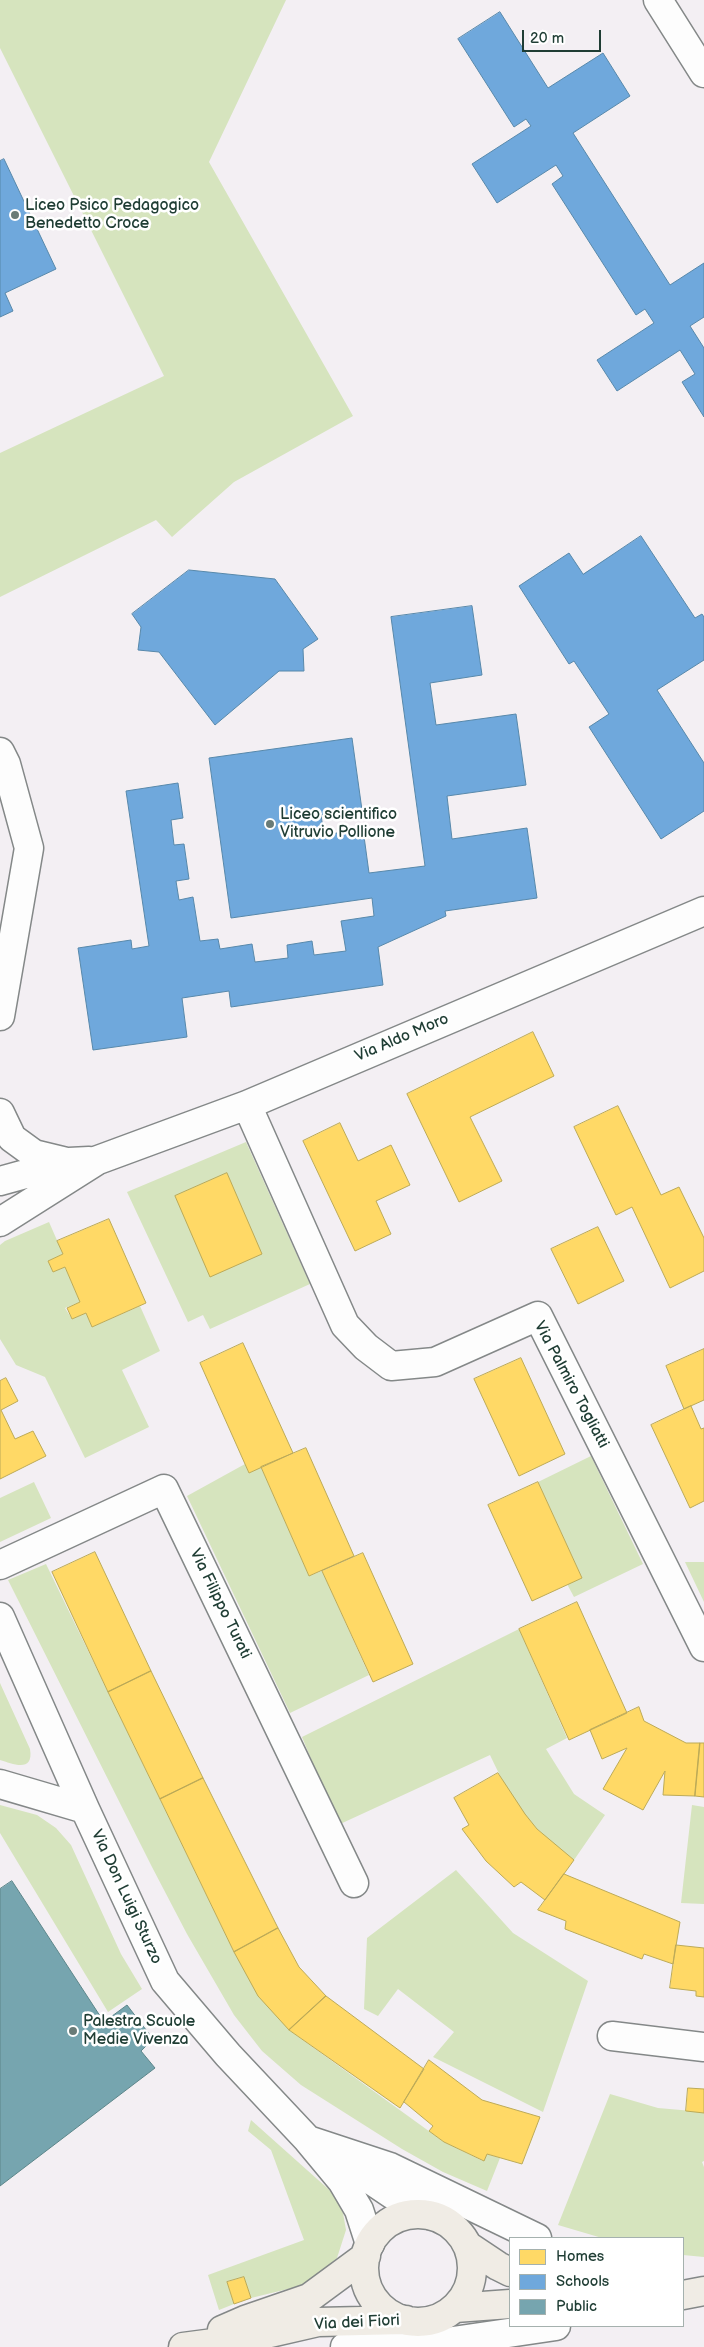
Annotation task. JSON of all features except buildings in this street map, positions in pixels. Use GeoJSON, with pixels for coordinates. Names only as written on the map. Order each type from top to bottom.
{"type":"FeatureCollection","features":[{"type":"Feature","properties":{"kind":"main road"},"geometry":{"type":"LineString","coordinates":[[509,2272],[468,2246],[458,2232],[446,2221],[430,2215],[413,2214],[396,2218],[383,2227],[368,2250],[365,2273],[373,2297],[391,2314],[407,2320],[432,2320],[455,2308],[509,2304]]}},
{"type":"Feature","properties":{"kind":"main road"},"geometry":{"type":"LineString","coordinates":[[455,2308],[465,2294],[471,2279],[472,2262],[468,2246]]}},
{"type":"Feature","properties":{"kind":"main road","name":"Via dei Fiori"},"geometry":{"type":"LineString","coordinates":[[187,2347],[245,2320],[309,2298],[368,2250]]}},
{"type":"Feature","properties":{"kind":"main road"},"geometry":{"type":"LineString","coordinates":[[684,2284],[704,2286]]}},
{"type":"Feature","properties":{"kind":"main road"},"geometry":{"type":"LineString","coordinates":[[684,2294],[704,2291]]}},
{"type":"Feature","properties":{"kind":"main road","name":"Via dei Fiori"},"geometry":{"type":"LineString","coordinates":[[187,2347],[244,2339],[318,2322],[407,2320]]}},
{"type":"Feature","properties":{"kind":"street"},"geometry":{"type":"LineString","coordinates":[[658,0],[704,73]]}},
{"type":"Feature","properties":{"kind":"street"},"geometry":{"type":"LineString","coordinates":[[0,752],[6,764],[29,848],[0,1016]]}},
{"type":"Feature","properties":{"kind":"street","name":"Via Aldo Moro"},"geometry":{"type":"LineString","coordinates":[[98,1160],[247,1105],[704,911]]}},
{"type":"Feature","properties":{"kind":"street","name":"Via Palmiro Togliatti"},"geometry":{"type":"LineString","coordinates":[[247,1105],[345,1325],[366,1347],[391,1366],[435,1362],[538,1316],[704,1646]]}},
{"type":"Feature","properties":{"kind":"street"},"geometry":{"type":"LineString","coordinates":[[0,1113],[12,1138],[19,1144],[34,1154],[69,1162]]}},
{"type":"Feature","properties":{"kind":"street"},"geometry":{"type":"LineString","coordinates":[[0,1181],[69,1162],[98,1160]]}},
{"type":"Feature","properties":{"kind":"street"},"geometry":{"type":"LineString","coordinates":[[0,1222],[98,1160]]}},
{"type":"Feature","properties":{"kind":"street","name":"Via Filippo Turati"},"geometry":{"type":"LineString","coordinates":[[0,1565],[164,1489],[354,1883]]}},
{"type":"Feature","properties":{"kind":"street","name":"Via Don Luigi Sturzo"},"geometry":{"type":"LineString","coordinates":[[0,1617],[85,1809],[165,1981],[228,2055],[308,2140],[342,2180],[359,2210],[368,2250]]}},
{"type":"Feature","properties":{"kind":"street"},"geometry":{"type":"LineString","coordinates":[[0,1784],[85,1809]]}},
{"type":"Feature","properties":{"kind":"street"},"geometry":{"type":"LineString","coordinates":[[612,2036],[704,2047]]}},
{"type":"Feature","properties":{"kind":"street"},"geometry":{"type":"LineString","coordinates":[[308,2140],[390,2167],[535,2237]]}},
{"type":"Feature","properties":{"kind":"street","name":"Via Don Luigi Sturzo"},"geometry":{"type":"LineString","coordinates":[[308,2140],[355,2168],[393,2196],[430,2215]]}},
{"type":"Feature","properties":{"kind":"street"},"geometry":{"type":"LineString","coordinates":[[345,2347],[446,2342],[549,2327]]}},
{"type":"Feature","properties":{"kind":"green space"},"geometry":{"type":"Polygon","coordinates":[[[0,0],[286,0],[209,162],[353,416],[234,482],[172,537],[156,520],[0,597],[0,453],[164,376],[0,48],[0,0]]]}},
{"type":"Feature","properties":{"kind":"green space"},"geometry":{"type":"Polygon","coordinates":[[[246,1142],[310,1284],[210,1329],[203,1315],[188,1322],[127,1192],[246,1142]]]}},
{"type":"Feature","properties":{"kind":"green space"},"geometry":{"type":"Polygon","coordinates":[[[49,1222],[63,1254],[48,1261],[53,1272],[65,1267],[80,1302],[65,1308],[72,1319],[86,1313],[92,1327],[140,1306],[160,1351],[122,1370],[149,1427],[85,1458],[45,1377],[16,1365],[0,1339],[0,1245],[49,1222]]]}},
{"type":"Feature","properties":{"kind":"green space"},"geometry":{"type":"Polygon","coordinates":[[[591,1456],[643,1564],[574,1597],[567,1584],[582,1578],[538,1482],[591,1456]]]}},
{"type":"Feature","properties":{"kind":"green space"},"geometry":{"type":"Polygon","coordinates":[[[245,1464],[249,1473],[261,1467],[309,1576],[322,1571],[369,1675],[290,1713],[187,1496],[245,1464]]]}},
{"type":"Feature","properties":{"kind":"green space"},"geometry":{"type":"Polygon","coordinates":[[[34,1482],[51,1518],[0,1542],[0,1498],[34,1482]]]}},
{"type":"Feature","properties":{"kind":"green space"},"geometry":{"type":"Polygon","coordinates":[[[685,1562],[704,1562],[704,1602],[685,1562]]]}},
{"type":"Feature","properties":{"kind":"green space"},"geometry":{"type":"Polygon","coordinates":[[[46,1564],[234,1952],[289,2030],[444,2142],[483,2161],[487,2154],[500,2158],[487,2191],[443,2172],[402,2149],[301,2085],[262,2051],[234,2015],[187,1934],[152,1867],[8,1580],[46,1564]]]}},
{"type":"Feature","properties":{"kind":"green space"},"geometry":{"type":"Polygon","coordinates":[[[519,1629],[567,1738],[546,1749],[574,1794],[605,1815],[574,1860],[530,1822],[505,1785],[490,1755],[338,1825],[302,1737],[519,1629]]]}},
{"type":"Feature","properties":{"kind":"green space"},"geometry":{"type":"Polygon","coordinates":[[[0,1683],[30,1749],[29,1761],[26,1764],[16,1765],[0,1760],[0,1683]]]}},
{"type":"Feature","properties":{"kind":"green space"},"geometry":{"type":"Polygon","coordinates":[[[0,1805],[37,1815],[56,1828],[71,1845],[121,1954],[142,1989],[108,2012],[0,1833],[0,1805]]]}},
{"type":"Feature","properties":{"kind":"green space"},"geometry":{"type":"Polygon","coordinates":[[[692,1805],[704,1807],[704,1904],[681,1903],[692,1805]]]}},
{"type":"Feature","properties":{"kind":"green space"},"geometry":{"type":"Polygon","coordinates":[[[456,1870],[513,1933],[588,1981],[543,2112],[433,2057],[454,2032],[398,1989],[378,2016],[364,2009],[367,1938],[456,1870]]]}},
{"type":"Feature","properties":{"kind":"green space"},"geometry":{"type":"Polygon","coordinates":[[[610,2094],[658,2108],[704,2112],[704,2161],[702,2162],[704,2167],[704,2257],[684,2255],[684,2237],[599,2237],[558,2225],[610,2094]]]}},
{"type":"Feature","properties":{"kind":"green space"},"geometry":{"type":"Polygon","coordinates":[[[251,2120],[335,2195],[343,2213],[346,2230],[337,2258],[312,2280],[296,2287],[251,2298],[244,2277],[227,2282],[234,2304],[219,2310],[208,2275],[304,2240],[271,2150],[248,2131],[251,2120]]]}},
{"type":"Feature","properties":{"kind":"place","name":"Liceo Psico Pedagogico Benedetto Croce"},"geometry":{"type":"Point","coordinates":[15,215]}},
{"type":"Feature","properties":{"kind":"place","name":"Liceo scientifico Vitruvio Pollione"},"geometry":{"type":"Point","coordinates":[270,824]}},
{"type":"Feature","properties":{"kind":"place","name":"Palestra Scuole Medie Vivenza"},"geometry":{"type":"Point","coordinates":[73,2031]}}]}
